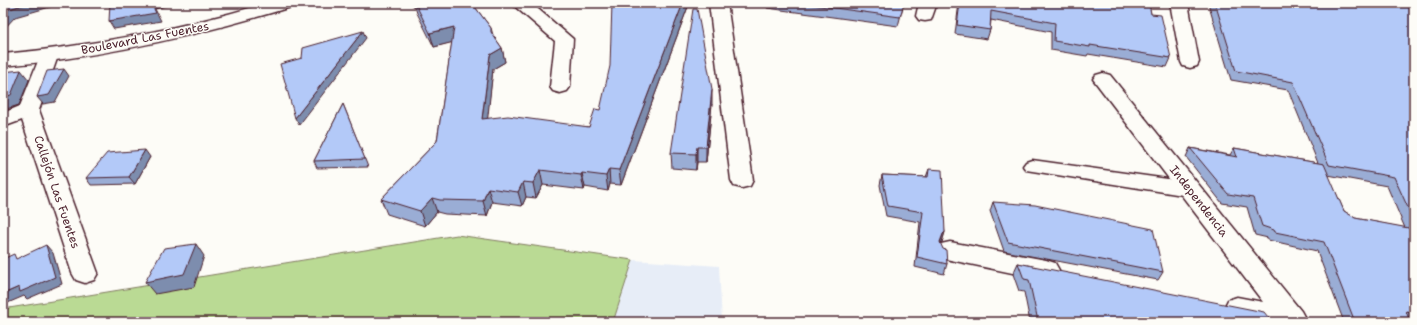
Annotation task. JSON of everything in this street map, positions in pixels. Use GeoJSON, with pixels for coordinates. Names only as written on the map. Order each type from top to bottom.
{"type":"FeatureCollection","features":[{"type":"Feature","properties":{"kind":"street","name":"Boulevard Las Fuentes"},"geometry":{"type":"LineString","coordinates":[[3,60],[49,56],[139,42],[225,22],[285,3]]}},
{"type":"Feature","properties":{"kind":"street"},"geometry":{"type":"LineString","coordinates":[[520,3],[564,39],[560,87]]}},
{"type":"Feature","properties":{"kind":"street"},"geometry":{"type":"LineString","coordinates":[[718,3],[742,180]]}},
{"type":"Feature","properties":{"kind":"street"},"geometry":{"type":"LineString","coordinates":[[1179,3],[1190,62]]}},
{"type":"Feature","properties":{"kind":"street"},"geometry":{"type":"LineString","coordinates":[[3,120],[29,110],[49,56]]}},
{"type":"Feature","properties":{"kind":"street","name":"Independencia"},"geometry":{"type":"LineString","coordinates":[[1103,79],[1293,320]]}},
{"type":"Feature","properties":{"kind":"street","name":"Callejón Las Fuentes"},"geometry":{"type":"LineString","coordinates":[[29,110],[84,273]]}},
{"type":"Feature","properties":{"kind":"street"},"geometry":{"type":"LineString","coordinates":[[950,251],[1066,274]]}},
{"type":"Feature","properties":{"kind":"street"},"geometry":{"type":"LineString","coordinates":[[1214,304],[1293,320]]}},
{"type":"Feature","properties":{"kind":"lane"},"geometry":{"type":"LineString","coordinates":[[1032,166],[1190,189]]}},
{"type":"Feature","properties":{"kind":"shaded area"},"geometry":{"type":"Polygon","coordinates":[[[633,260],[719,266],[722,322],[613,322],[633,260]]]}},
{"type":"Feature","properties":{"kind":"green space"},"geometry":{"type":"Polygon","coordinates":[[[457,235],[633,260],[613,322],[3,322],[3,309],[457,235]]]}},
{"type":"Feature","properties":{"kind":"building"},"geometry":{"type":"Polygon","coordinates":[[[3,3],[29,3],[9,9],[3,15],[3,3]]]}},
{"type":"Feature","properties":{"kind":"building"},"geometry":{"type":"Polygon","coordinates":[[[110,3],[151,3],[156,13],[109,21],[110,3]]]}},
{"type":"Feature","properties":{"kind":"building"},"geometry":{"type":"Polygon","coordinates":[[[415,3],[472,3],[491,28],[491,32],[502,48],[490,55],[482,119],[508,116],[589,127],[595,109],[600,110],[610,66],[612,3],[683,3],[619,170],[609,169],[606,176],[582,173],[581,175],[540,170],[533,183],[523,182],[518,192],[488,188],[483,201],[440,200],[432,198],[420,211],[381,199],[437,141],[454,27],[430,33],[415,3]]]}},
{"type":"Feature","properties":{"kind":"building"},"geometry":{"type":"Polygon","coordinates":[[[798,3],[904,3],[900,17],[798,3]]]}},
{"type":"Feature","properties":{"kind":"building"},"geometry":{"type":"Polygon","coordinates":[[[960,3],[1149,3],[1151,14],[1161,15],[1171,58],[1090,45],[1090,47],[1054,41],[1055,23],[991,11],[990,30],[957,25],[960,3]]]}},
{"type":"Feature","properties":{"kind":"building"},"geometry":{"type":"Polygon","coordinates":[[[1215,3],[1398,3],[1409,5],[1414,12],[1414,221],[1394,177],[1329,165],[1293,82],[1236,71],[1215,3]]]}},
{"type":"Feature","properties":{"kind":"building"},"geometry":{"type":"Polygon","coordinates":[[[693,9],[697,9],[712,89],[706,147],[697,147],[696,154],[671,153],[693,9]]]}},
{"type":"Feature","properties":{"kind":"building"},"geometry":{"type":"Polygon","coordinates":[[[363,31],[295,118],[280,64],[302,58],[303,48],[363,31]]]}},
{"type":"Feature","properties":{"kind":"building"},"geometry":{"type":"Polygon","coordinates":[[[64,69],[49,95],[37,97],[47,71],[64,69]]]}},
{"type":"Feature","properties":{"kind":"building"},"geometry":{"type":"Polygon","coordinates":[[[21,70],[11,95],[3,97],[3,72],[21,70]]]}},
{"type":"Feature","properties":{"kind":"building"},"geometry":{"type":"Polygon","coordinates":[[[343,104],[365,159],[314,161],[343,104]]]}},
{"type":"Feature","properties":{"kind":"building"},"geometry":{"type":"Polygon","coordinates":[[[1190,148],[1237,157],[1234,148],[1324,164],[1344,211],[1355,218],[1414,229],[1414,313],[1406,311],[1410,322],[1355,322],[1324,242],[1275,232],[1274,230],[1262,226],[1253,198],[1228,194],[1190,148]]]}},
{"type":"Feature","properties":{"kind":"building"},"geometry":{"type":"Polygon","coordinates":[[[145,150],[129,177],[86,178],[107,153],[145,150]]]}},
{"type":"Feature","properties":{"kind":"building"},"geometry":{"type":"Polygon","coordinates":[[[929,169],[942,170],[945,232],[940,242],[943,249],[946,250],[947,264],[917,257],[923,212],[888,206],[882,175],[928,177],[929,169]]]}},
{"type":"Feature","properties":{"kind":"building"},"geometry":{"type":"Polygon","coordinates":[[[993,202],[1035,205],[1153,229],[1163,272],[1008,242],[993,202]]]}},
{"type":"Feature","properties":{"kind":"building"},"geometry":{"type":"Polygon","coordinates":[[[196,244],[184,274],[145,282],[164,248],[196,244]]]}},
{"type":"Feature","properties":{"kind":"building"},"geometry":{"type":"Polygon","coordinates":[[[46,245],[55,277],[20,292],[19,287],[3,294],[3,259],[14,254],[16,259],[46,245]]]}},
{"type":"Feature","properties":{"kind":"building"},"geometry":{"type":"Polygon","coordinates":[[[1018,263],[1264,312],[1272,322],[1038,321],[1029,280],[1024,279],[1018,263]]]}}]}
